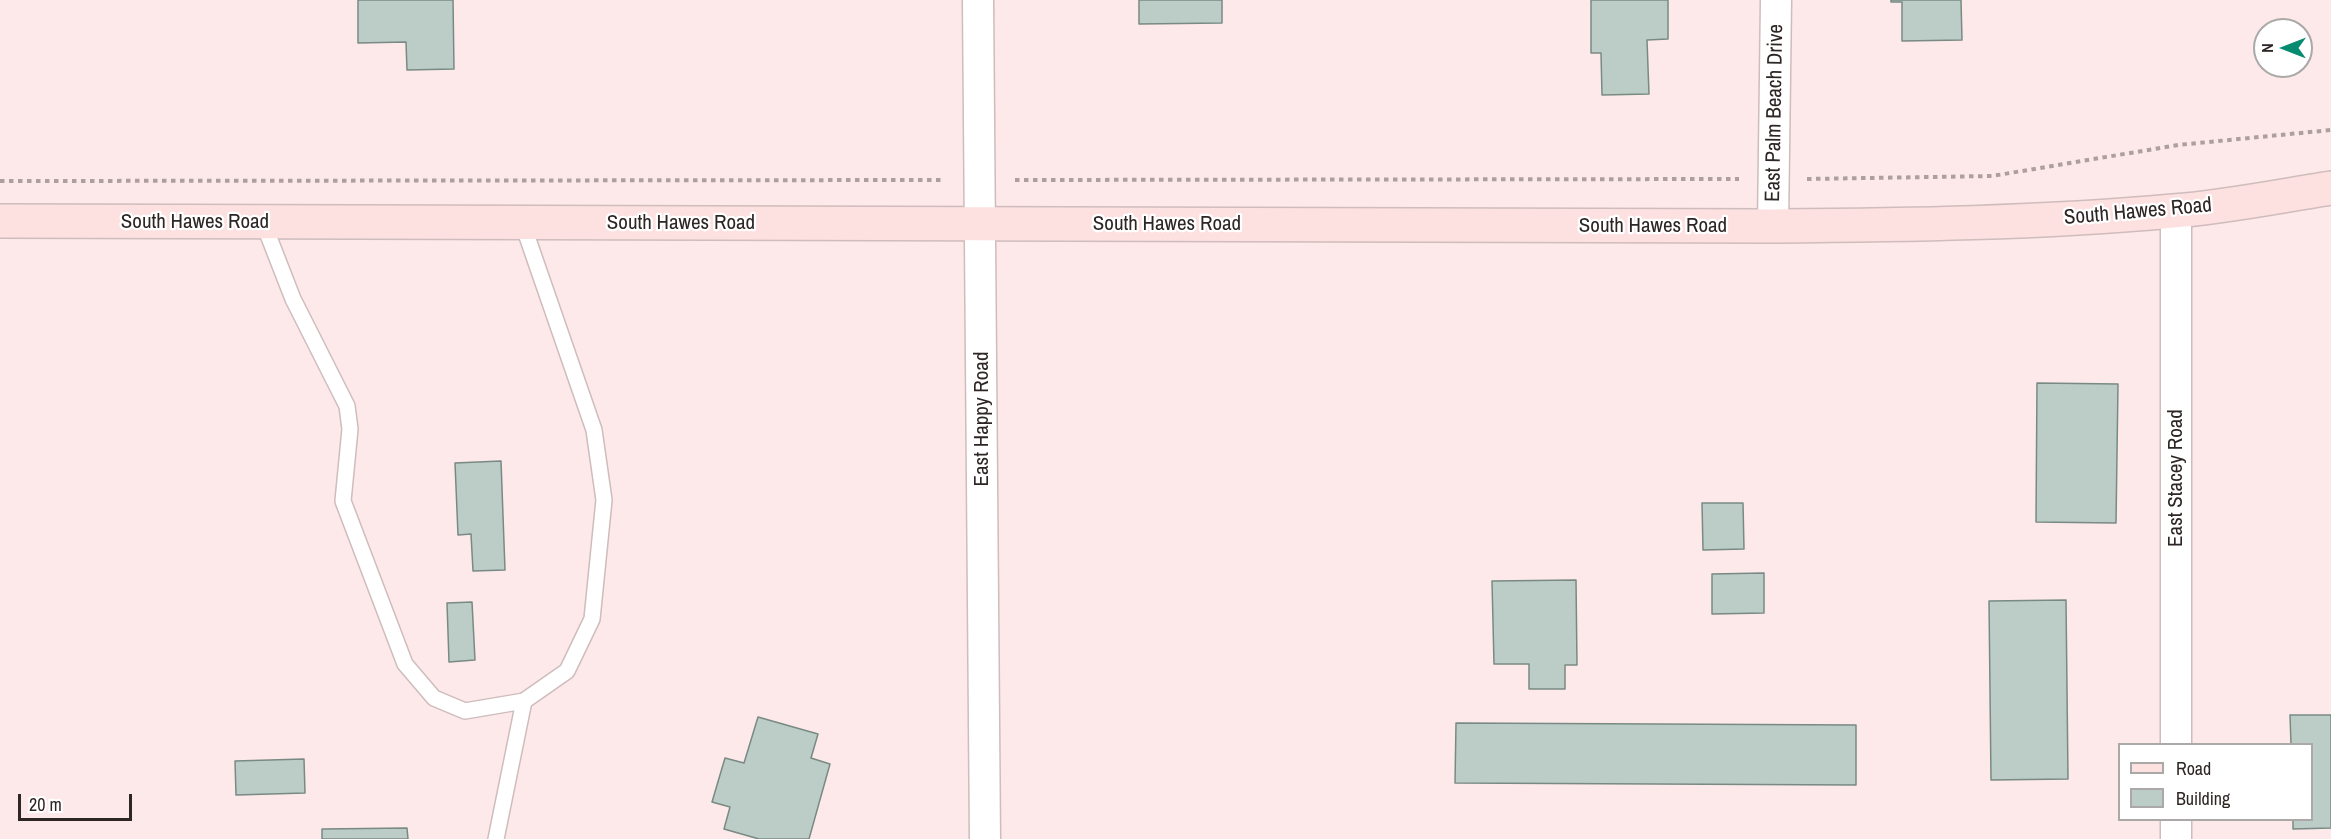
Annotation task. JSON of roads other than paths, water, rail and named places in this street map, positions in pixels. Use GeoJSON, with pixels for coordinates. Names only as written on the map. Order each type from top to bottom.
{"type":"FeatureCollection","features":[{"type":"Feature","properties":{"kind":"main road","name":"South Hawes Road"},"geometry":{"type":"LineString","coordinates":[[0,221],[1773,226],[1970,224],[2176,211],[2331,188]]}},
{"type":"Feature","properties":{"kind":"street","name":"East Happy Road"},"geometry":{"type":"LineString","coordinates":[[978,0],[985,839]]}},
{"type":"Feature","properties":{"kind":"street","name":"East Palm Beach Drive"},"geometry":{"type":"LineString","coordinates":[[1773,226],[1776,0]]}},
{"type":"Feature","properties":{"kind":"street","name":"East Stacey Road"},"geometry":{"type":"LineString","coordinates":[[2176,211],[2176,743]]}},
{"type":"Feature","properties":{"kind":"street"},"geometry":{"type":"LineString","coordinates":[[2176,821],[2176,839]]}},
{"type":"Feature","properties":{"kind":"lane"},"geometry":{"type":"LineString","coordinates":[[263,222],[293,299],[347,406],[350,429],[343,501],[405,664],[434,698],[465,711],[524,701],[567,671],[592,619],[604,500],[594,430],[522,222]]}},
{"type":"Feature","properties":{"kind":"lane"},"geometry":{"type":"LineString","coordinates":[[496,839],[524,701]]}}]}
